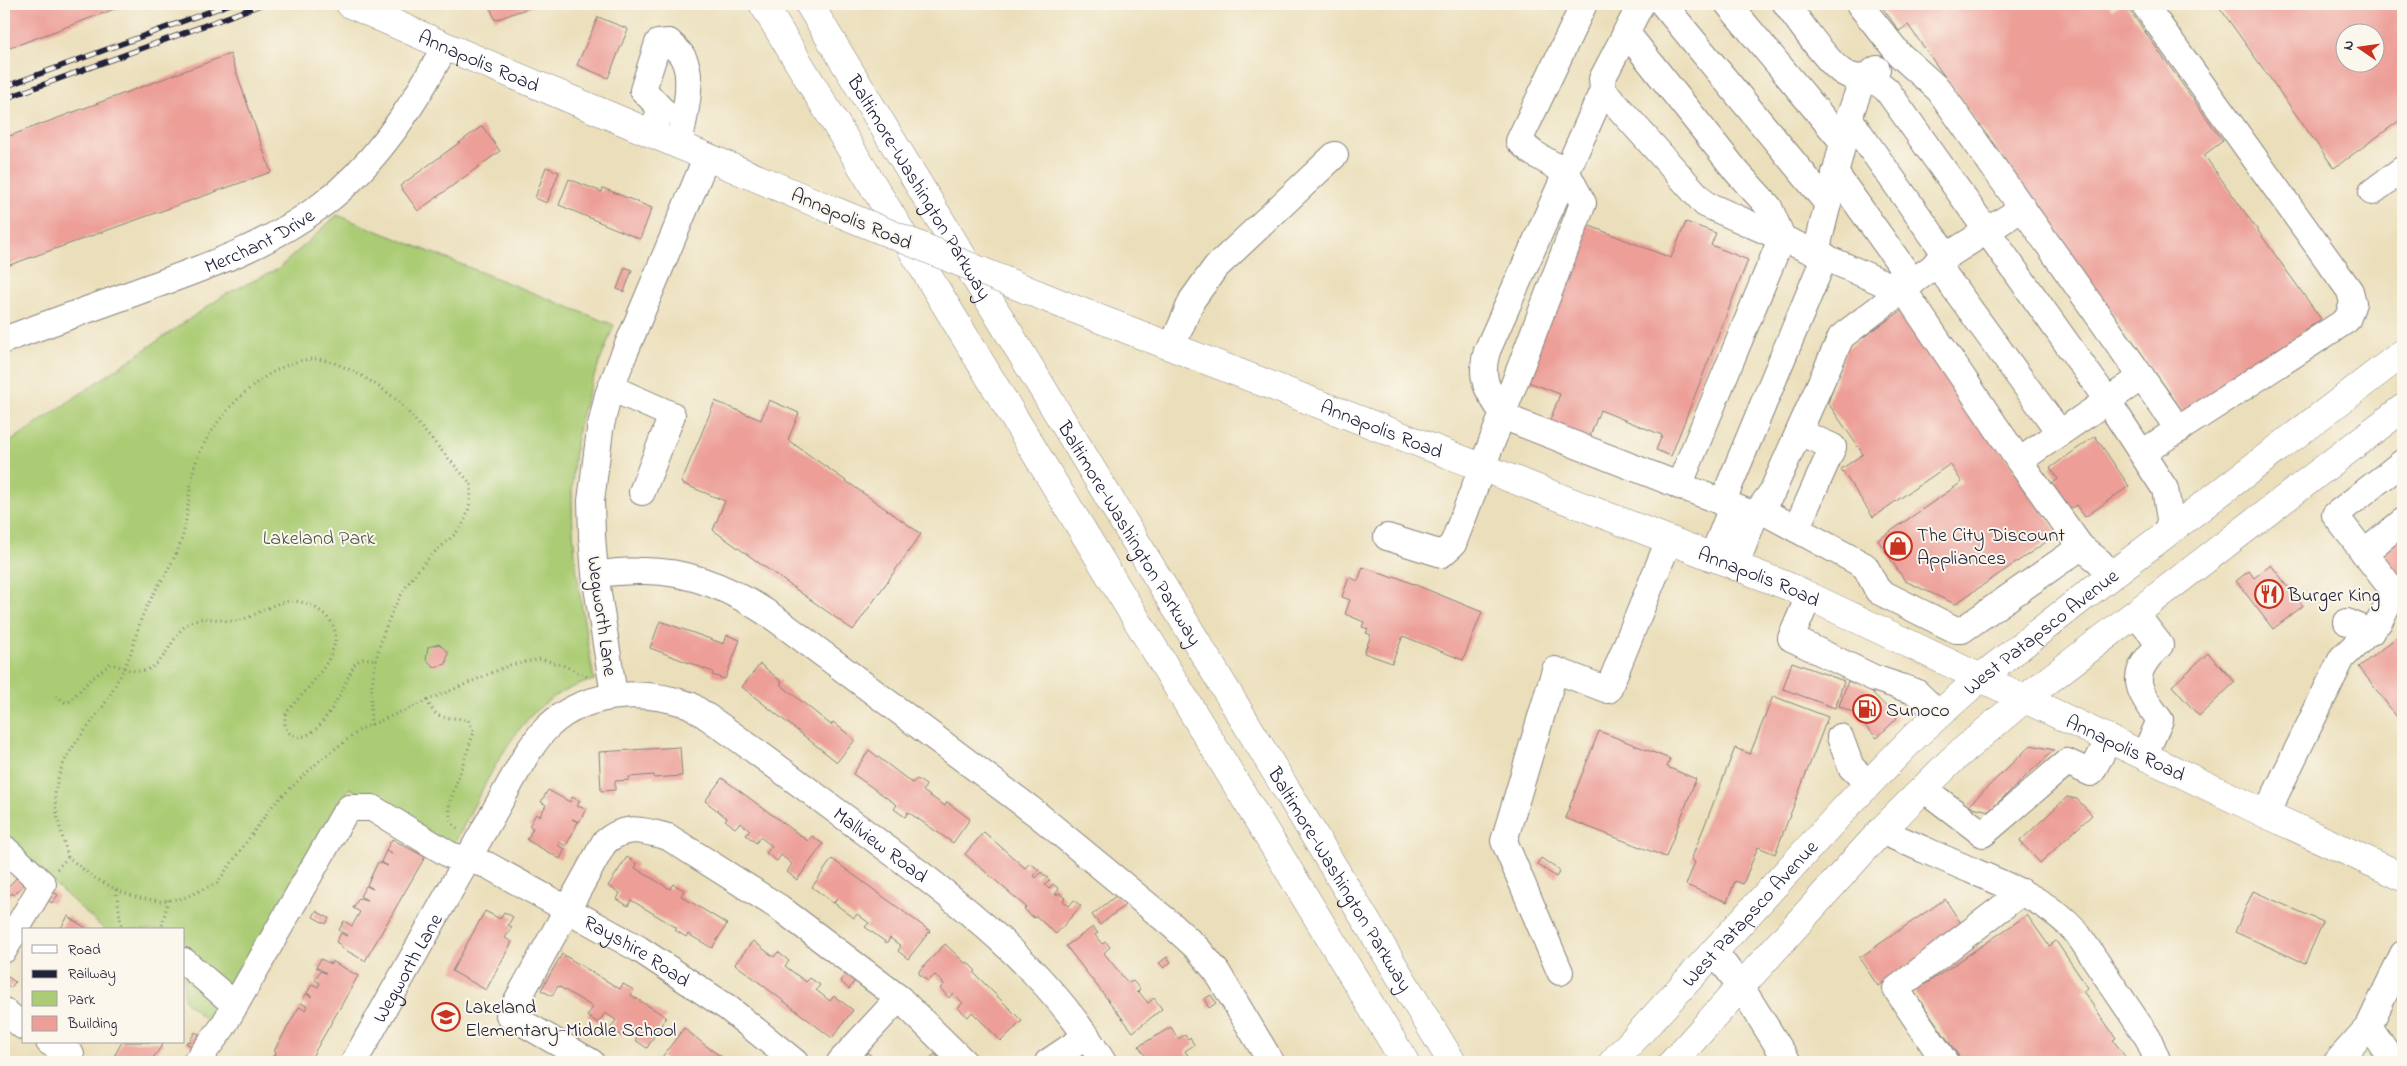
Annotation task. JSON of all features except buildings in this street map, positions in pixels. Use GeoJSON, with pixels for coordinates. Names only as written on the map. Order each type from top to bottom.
{"type":"FeatureCollection","features":[{"type":"Feature","properties":{"kind":"main road","name":"Annapolis Road"},"geometry":{"type":"LineString","coordinates":[[350,4],[830,209],[1064,305],[1809,596],[2109,740],[2403,877]]}},
{"type":"Feature","properties":{"kind":"main road","name":"Baltimore-Washington Parkway"},"geometry":{"type":"LineString","coordinates":[[763,4],[1404,1062]]}},
{"type":"Feature","properties":{"kind":"main road","name":"Baltimore-Washington Parkway"},"geometry":{"type":"LineString","coordinates":[[810,4],[1452,1062]]}},
{"type":"Feature","properties":{"kind":"main road","name":"West Patapsco Avenue"},"geometry":{"type":"LineString","coordinates":[[1613,1062],[1869,784],[1939,714],[1980,678],[2110,576],[2403,354]]}},
{"type":"Feature","properties":{"kind":"main road"},"geometry":{"type":"LineString","coordinates":[[1673,1062],[1881,831],[1952,760],[2024,699],[2403,408]]}},
{"type":"Feature","properties":{"kind":"street"},"geometry":{"type":"LineString","coordinates":[[1387,537],[1442,554],[1453,544],[1583,202],[1567,173],[1533,153],[1519,141],[1584,4]]}},
{"type":"Feature","properties":{"kind":"street"},"geometry":{"type":"LineString","coordinates":[[1641,4],[1602,79],[1603,90],[1487,351],[1483,367],[1485,385],[1502,414],[1679,486],[1796,529],[1865,566],[1878,591],[1951,628],[1962,630],[2081,547]]}},
{"type":"Feature","properties":{"kind":"street"},"geometry":{"type":"LineString","coordinates":[[1663,4],[1828,204]]}},
{"type":"Feature","properties":{"kind":"street"},"geometry":{"type":"LineString","coordinates":[[1728,4],[1846,130],[1942,260],[2060,433]]}},
{"type":"Feature","properties":{"kind":"street"},"geometry":{"type":"LineString","coordinates":[[1786,4],[1823,52],[1844,72],[1878,82],[1886,90],[2107,400],[2165,489],[2170,519],[2168,532]]}},
{"type":"Feature","properties":{"kind":"street"},"geometry":{"type":"LineString","coordinates":[[1859,4],[1899,54],[1939,90],[2179,430]]}},
{"type":"Feature","properties":{"kind":"street"},"geometry":{"type":"LineString","coordinates":[[2142,453],[2347,320],[2352,303],[2350,291],[2144,4]]}},
{"type":"Feature","properties":{"kind":"street"},"geometry":{"type":"LineString","coordinates":[[1626,32],[1737,172],[1769,207],[1782,237],[1679,486]]}},
{"type":"Feature","properties":{"kind":"street"},"geometry":{"type":"LineString","coordinates":[[650,132],[662,110],[650,97],[658,42],[668,42],[683,57],[687,76],[688,99],[679,144]]}},
{"type":"Feature","properties":{"kind":"street","name":"Merchant Drive"},"geometry":{"type":"LineString","coordinates":[[4,340],[230,258],[276,235],[324,204],[357,174],[400,122],[422,90],[445,46]]}},
{"type":"Feature","properties":{"kind":"street"},"geometry":{"type":"LineString","coordinates":[[1723,562],[1742,508],[1820,254],[1835,173],[1846,130],[1863,78],[1899,54]]}},
{"type":"Feature","properties":{"kind":"street"},"geometry":{"type":"LineString","coordinates":[[1603,90],[1705,204],[1881,282],[1908,286]]}},
{"type":"Feature","properties":{"kind":"street"},"geometry":{"type":"LineString","coordinates":[[1924,143],[1961,120]]}},
{"type":"Feature","properties":{"kind":"street","name":"Wegworth Lane"},"geometry":{"type":"LineString","coordinates":[[354,1062],[469,860],[526,755],[542,733],[562,715],[589,702],[606,688],[591,501],[600,430],[611,388],[707,156]]}},
{"type":"Feature","properties":{"kind":"street"},"geometry":{"type":"LineString","coordinates":[[1172,347],[1192,300],[1215,268],[1334,156]]}},
{"type":"Feature","properties":{"kind":"street"},"geometry":{"type":"LineString","coordinates":[[1954,186],[1990,162]]}},
{"type":"Feature","properties":{"kind":"street"},"geometry":{"type":"LineString","coordinates":[[2372,192],[2403,169]]}},
{"type":"Feature","properties":{"kind":"street"},"geometry":{"type":"LineString","coordinates":[[1835,173],[2019,461],[2081,547],[2100,562],[2110,576]]}},
{"type":"Feature","properties":{"kind":"street"},"geometry":{"type":"LineString","coordinates":[[1742,508],[1772,492],[1841,337],[1942,260],[2023,208]]}},
{"type":"Feature","properties":{"kind":"street"},"geometry":{"type":"LineString","coordinates":[[2016,273],[2052,250]]}},
{"type":"Feature","properties":{"kind":"street"},"geometry":{"type":"LineString","coordinates":[[2048,318],[2083,294]]}},
{"type":"Feature","properties":{"kind":"street"},"geometry":{"type":"LineString","coordinates":[[2078,360],[2113,335]]}},
{"type":"Feature","properties":{"kind":"street"},"geometry":{"type":"LineString","coordinates":[[2019,461],[2142,377]]}},
{"type":"Feature","properties":{"kind":"street"},"geometry":{"type":"LineString","coordinates":[[611,388],[672,414],[642,492]]}},
{"type":"Feature","properties":{"kind":"street"},"geometry":{"type":"LineString","coordinates":[[1796,529],[1833,447],[1799,432]]}},
{"type":"Feature","properties":{"kind":"street"},"geometry":{"type":"LineString","coordinates":[[2266,814],[2359,627],[2386,609],[2392,589],[2335,515],[2403,462]]}},
{"type":"Feature","properties":{"kind":"street"},"geometry":{"type":"LineString","coordinates":[[2165,489],[2187,498],[2212,499]]}},
{"type":"Feature","properties":{"kind":"street"},"geometry":{"type":"LineString","coordinates":[[2364,553],[2403,521]]}},
{"type":"Feature","properties":{"kind":"street"},"geometry":{"type":"LineString","coordinates":[[1560,972],[1504,841],[1555,670],[1608,690],[1669,540]]}},
{"type":"Feature","properties":{"kind":"street"},"geometry":{"type":"LineString","coordinates":[[596,574],[639,570],[697,580],[724,588],[752,602],[773,616],[1037,814],[1174,926],[1198,949],[1217,972],[1271,1062]]}},
{"type":"Feature","properties":{"kind":"street"},"geometry":{"type":"LineString","coordinates":[[1809,596],[1791,638],[1874,678],[1916,692],[1939,714]]}},
{"type":"Feature","properties":{"kind":"street"},"geometry":{"type":"LineString","coordinates":[[2135,613],[2160,644],[2144,659],[2138,677],[2141,695],[2160,720],[2144,756]]}},
{"type":"Feature","properties":{"kind":"street","name":"Mallview Road"},"geometry":{"type":"LineString","coordinates":[[606,688],[667,697],[690,705],[713,720],[946,893],[990,928],[1027,963],[1060,1000],[1087,1036],[1103,1062]]}},
{"type":"Feature","properties":{"kind":"street"},"geometry":{"type":"LineString","coordinates":[[1840,737],[1851,767],[1869,784]]}},
{"type":"Feature","properties":{"kind":"street"},"geometry":{"type":"LineString","coordinates":[[1924,789],[1983,834],[2068,762],[2091,773],[2109,740]]}},
{"type":"Feature","properties":{"kind":"street","name":"Rayshire Road"},"geometry":{"type":"LineString","coordinates":[[235,1005],[349,808],[372,808],[450,855],[487,865],[639,949],[728,1008],[795,1062]]}},
{"type":"Feature","properties":{"kind":"street"},"geometry":{"type":"LineString","coordinates":[[591,1062],[509,1015],[604,843],[615,833],[629,830],[648,831],[668,837],[780,908],[898,998],[964,1062]]}},
{"type":"Feature","properties":{"kind":"street"},"geometry":{"type":"LineString","coordinates":[[1881,831],[2022,892],[2046,904],[2063,918],[2077,933],[2148,1038],[2158,1062]]}},
{"type":"Feature","properties":{"kind":"street"},"geometry":{"type":"LineString","coordinates":[[4,848],[43,884],[4,950]]}},
{"type":"Feature","properties":{"kind":"street"},"geometry":{"type":"LineString","coordinates":[[1944,1062],[1896,989],[2022,892]]}},
{"type":"Feature","properties":{"kind":"street"},"geometry":{"type":"LineString","coordinates":[[1714,951],[1741,987],[1788,1062]]}},
{"type":"Feature","properties":{"kind":"street"},"geometry":{"type":"LineString","coordinates":[[2337,1062],[2368,1026],[2403,954]]}},
{"type":"Feature","properties":{"kind":"street"},"geometry":{"type":"LineString","coordinates":[[185,963],[235,1005],[222,1028],[196,1062]]}},
{"type":"Feature","properties":{"kind":"street"},"geometry":{"type":"LineString","coordinates":[[840,1062],[898,998]]}},
{"type":"Feature","properties":{"kind":"street"},"geometry":{"type":"LineString","coordinates":[[4,1011],[22,1025]]}},
{"type":"Feature","properties":{"kind":"street"},"geometry":{"type":"LineString","coordinates":[[2368,1026],[2393,1062]]}},
{"type":"Feature","properties":{"kind":"street"},"geometry":{"type":"LineString","coordinates":[[1048,1062],[1087,1036]]}},
{"type":"Feature","properties":{"kind":"path"},"geometry":{"type":"LineString","coordinates":[[371,725],[370,701],[376,660],[392,611],[420,568],[458,531],[468,516],[471,484],[399,402],[385,390],[365,378],[318,359],[301,361],[281,367],[251,387],[218,420],[195,462],[187,520],[179,547],[144,611],[124,667],[105,702],[65,756],[55,788],[58,821],[68,857],[93,877],[139,898],[168,900],[184,898],[217,883],[273,805],[318,762],[361,729],[371,725],[427,700],[510,665],[541,659],[565,666],[606,688]]}},
{"type":"Feature","properties":{"kind":"path"},"geometry":{"type":"LineString","coordinates":[[56,696],[65,702],[69,702],[89,681],[110,664],[135,671],[146,670],[154,666],[182,629],[200,618],[233,621],[283,602],[302,602],[312,606],[328,617],[333,628],[334,643],[333,654],[327,664],[286,713],[285,727],[291,734],[300,737],[310,733],[327,717],[354,665],[366,657],[376,660]]}},
{"type":"Feature","properties":{"kind":"path"},"geometry":{"type":"LineString","coordinates":[[427,700],[432,710],[438,716],[468,720],[473,726],[474,732],[449,804],[451,822],[466,834]]}},
{"type":"Feature","properties":{"kind":"path"},"geometry":{"type":"LineString","coordinates":[[43,884],[68,857]]}},
{"type":"Feature","properties":{"kind":"path"},"geometry":{"type":"LineString","coordinates":[[116,889],[122,928]]}},
{"type":"Feature","properties":{"kind":"path"},"geometry":{"type":"LineString","coordinates":[[161,928],[168,900]]}},
{"type":"Feature","properties":{"kind":"green space","name":"Lakeland Park"},"geometry":{"type":"Polygon","coordinates":[[[337,215],[614,325],[582,413],[574,458],[572,490],[575,553],[583,617],[594,680],[562,692],[552,698],[536,710],[522,726],[495,766],[453,846],[350,788],[211,1025],[185,1001],[185,928],[103,928],[4,838],[4,446],[226,294],[278,269],[337,215]]]}},
{"type":"Feature","properties":{"kind":"railway"},"geometry":{"type":"LineString","coordinates":[[4,87],[230,4]]}},
{"type":"Feature","properties":{"kind":"railway"},"geometry":{"type":"LineString","coordinates":[[4,99],[263,4]]}},
{"type":"Feature","properties":{"kind":"place","name":"The City Discount Appliances"},"geometry":{"type":"Point","coordinates":[1898,546]}},
{"type":"Feature","properties":{"kind":"place","name":"Burger King"},"geometry":{"type":"Point","coordinates":[2269,594]}},
{"type":"Feature","properties":{"kind":"place","name":"Sunoco"},"geometry":{"type":"Point","coordinates":[1867,709]}},
{"type":"Feature","properties":{"kind":"place","name":"Lakeland Elementary-Middle School"},"geometry":{"type":"Point","coordinates":[446,1017]}}]}
